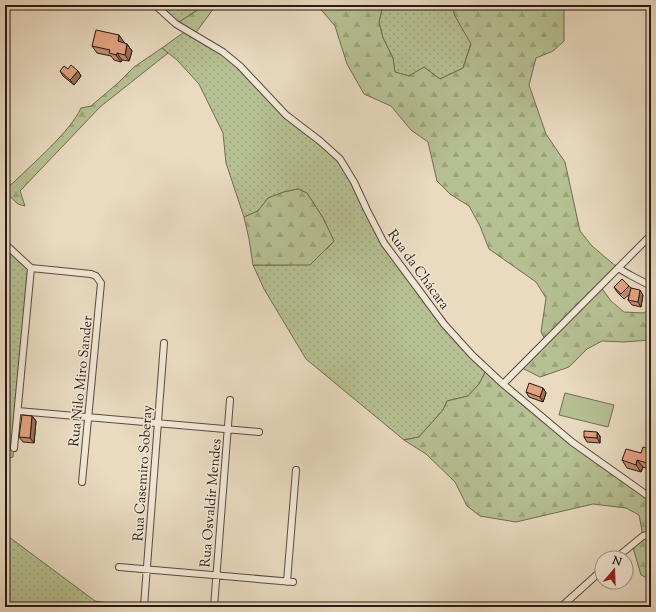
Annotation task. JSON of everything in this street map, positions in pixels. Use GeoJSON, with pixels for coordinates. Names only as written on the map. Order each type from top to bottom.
{"type":"FeatureCollection","features":[{"type":"Feature","properties":{"kind":"street","name":"Rua da Chácara"},"geometry":{"type":"LineString","coordinates":[[155,5],[176,24],[222,52],[240,66],[286,115],[320,140],[340,159],[354,182],[384,244],[444,324],[472,355],[503,384],[572,442],[651,498]]}},
{"type":"Feature","properties":{"kind":"street"},"geometry":{"type":"LineString","coordinates":[[503,384],[651,235]]}},
{"type":"Feature","properties":{"kind":"street"},"geometry":{"type":"LineString","coordinates":[[5,244],[31,268],[14,448]]}},
{"type":"Feature","properties":{"kind":"street","name":"Rua Nilo Miro Sander"},"geometry":{"type":"LineString","coordinates":[[31,268],[91,274],[96,276],[101,283],[82,482]]}},
{"type":"Feature","properties":{"kind":"street"},"geometry":{"type":"LineString","coordinates":[[618,268],[651,286]]}},
{"type":"Feature","properties":{"kind":"street","name":"Rua Casemiro Soberay"},"geometry":{"type":"LineString","coordinates":[[144,606],[164,343]]}},
{"type":"Feature","properties":{"kind":"street","name":"Rua Osvaldir Mendes"},"geometry":{"type":"LineString","coordinates":[[214,607],[230,400]]}},
{"type":"Feature","properties":{"kind":"street"},"geometry":{"type":"LineString","coordinates":[[18,411],[259,432]]}},
{"type":"Feature","properties":{"kind":"street"},"geometry":{"type":"LineString","coordinates":[[119,567],[290,582],[296,470]]}},
{"type":"Feature","properties":{"kind":"street"},"geometry":{"type":"LineString","coordinates":[[626,550],[643,536],[651,534]]}},
{"type":"Feature","properties":{"kind":"street"},"geometry":{"type":"LineString","coordinates":[[561,607],[594,577]]}},
{"type":"Feature","properties":{"kind":"green space"},"geometry":{"type":"Polygon","coordinates":[[[155,5],[201,5],[199,9],[176,24],[155,5]]]}},
{"type":"Feature","properties":{"kind":"green space"},"geometry":{"type":"Polygon","coordinates":[[[201,5],[218,5],[214,8],[194,35],[176,24],[199,9],[201,5]]]}},
{"type":"Feature","properties":{"kind":"green space"},"geometry":{"type":"Polygon","coordinates":[[[317,5],[383,5],[379,22],[383,38],[393,58],[395,72],[409,76],[424,67],[440,79],[463,68],[471,44],[455,16],[452,5],[564,5],[564,41],[553,51],[536,58],[529,85],[546,134],[565,162],[580,231],[592,246],[618,268],[600,286],[611,301],[624,312],[644,313],[651,307],[651,340],[624,342],[602,341],[587,349],[569,367],[540,377],[520,367],[546,341],[541,332],[546,298],[536,282],[489,249],[480,226],[469,206],[450,194],[437,181],[428,142],[411,130],[391,106],[364,94],[347,64],[335,26],[317,5]]]}},
{"type":"Feature","properties":{"kind":"green space"},"geometry":{"type":"Polygon","coordinates":[[[383,5],[452,5],[455,16],[471,43],[463,68],[440,79],[424,67],[409,76],[395,72],[393,58],[383,38],[379,22],[383,5]]]}},
{"type":"Feature","properties":{"kind":"green space"},"geometry":{"type":"Polygon","coordinates":[[[187,30],[223,52],[260,89],[340,159],[384,244],[444,324],[487,369],[479,384],[468,396],[447,401],[443,410],[419,437],[404,440],[306,359],[264,289],[253,265],[288,265],[327,249],[334,241],[323,218],[307,193],[298,189],[268,198],[258,211],[244,217],[226,163],[223,133],[199,84],[177,60],[162,48],[187,30]]]}},
{"type":"Feature","properties":{"kind":"green space"},"geometry":{"type":"Polygon","coordinates":[[[162,48],[168,53],[100,107],[20,191],[25,206],[18,204],[5,192],[5,188],[13,183],[60,137],[69,127],[81,108],[91,106],[134,67],[162,48]]]}},
{"type":"Feature","properties":{"kind":"green space"},"geometry":{"type":"Polygon","coordinates":[[[298,189],[307,193],[323,218],[334,241],[310,265],[253,265],[244,217],[258,211],[268,198],[298,189]]]}},
{"type":"Feature","properties":{"kind":"green space"},"geometry":{"type":"Polygon","coordinates":[[[5,244],[31,268],[13,457],[5,459],[5,244]]]}},
{"type":"Feature","properties":{"kind":"green space"},"geometry":{"type":"Polygon","coordinates":[[[487,369],[572,442],[651,498],[651,580],[641,575],[632,544],[643,536],[639,515],[626,508],[593,504],[516,522],[480,516],[467,506],[455,482],[426,454],[404,440],[419,437],[443,410],[447,401],[468,396],[479,384],[487,369]]]}},
{"type":"Feature","properties":{"kind":"green space"},"geometry":{"type":"Polygon","coordinates":[[[565,393],[614,405],[608,427],[559,415],[565,393]]]}},
{"type":"Feature","properties":{"kind":"green space"},"geometry":{"type":"Polygon","coordinates":[[[5,534],[95,601],[129,607],[5,607],[5,534]]]}},
{"type":"Feature","properties":{"kind":"building"},"geometry":{"type":"Polygon","coordinates":[[[96,30],[119,35],[118,41],[127,44],[125,55],[117,53],[116,55],[109,53],[110,50],[92,46],[96,30]]]}},
{"type":"Feature","properties":{"kind":"building"},"geometry":{"type":"Polygon","coordinates":[[[71,65],[78,71],[70,80],[60,71],[64,66],[68,69],[71,65]]]}},
{"type":"Feature","properties":{"kind":"building"},"geometry":{"type":"Polygon","coordinates":[[[622,279],[629,286],[621,294],[614,287],[622,279]]]}},
{"type":"Feature","properties":{"kind":"building"},"geometry":{"type":"Polygon","coordinates":[[[631,288],[640,290],[638,302],[628,300],[631,288]]]}},
{"type":"Feature","properties":{"kind":"building"},"geometry":{"type":"Polygon","coordinates":[[[529,383],[543,388],[540,397],[526,392],[529,383]]]}},
{"type":"Feature","properties":{"kind":"building"},"geometry":{"type":"Polygon","coordinates":[[[22,415],[32,416],[30,438],[19,437],[22,415]]]}},
{"type":"Feature","properties":{"kind":"building"},"geometry":{"type":"Polygon","coordinates":[[[584,431],[597,432],[597,438],[584,437],[584,431]]]}},
{"type":"Feature","properties":{"kind":"building"},"geometry":{"type":"Polygon","coordinates":[[[643,447],[651,449],[650,464],[637,460],[636,465],[622,460],[626,449],[641,453],[643,447]]]}},
{"type":"Feature","properties":{"kind":"building"},"geometry":{"type":"Polygon","coordinates":[[[651,477],[651,485],[647,481],[651,477]]]}}]}
